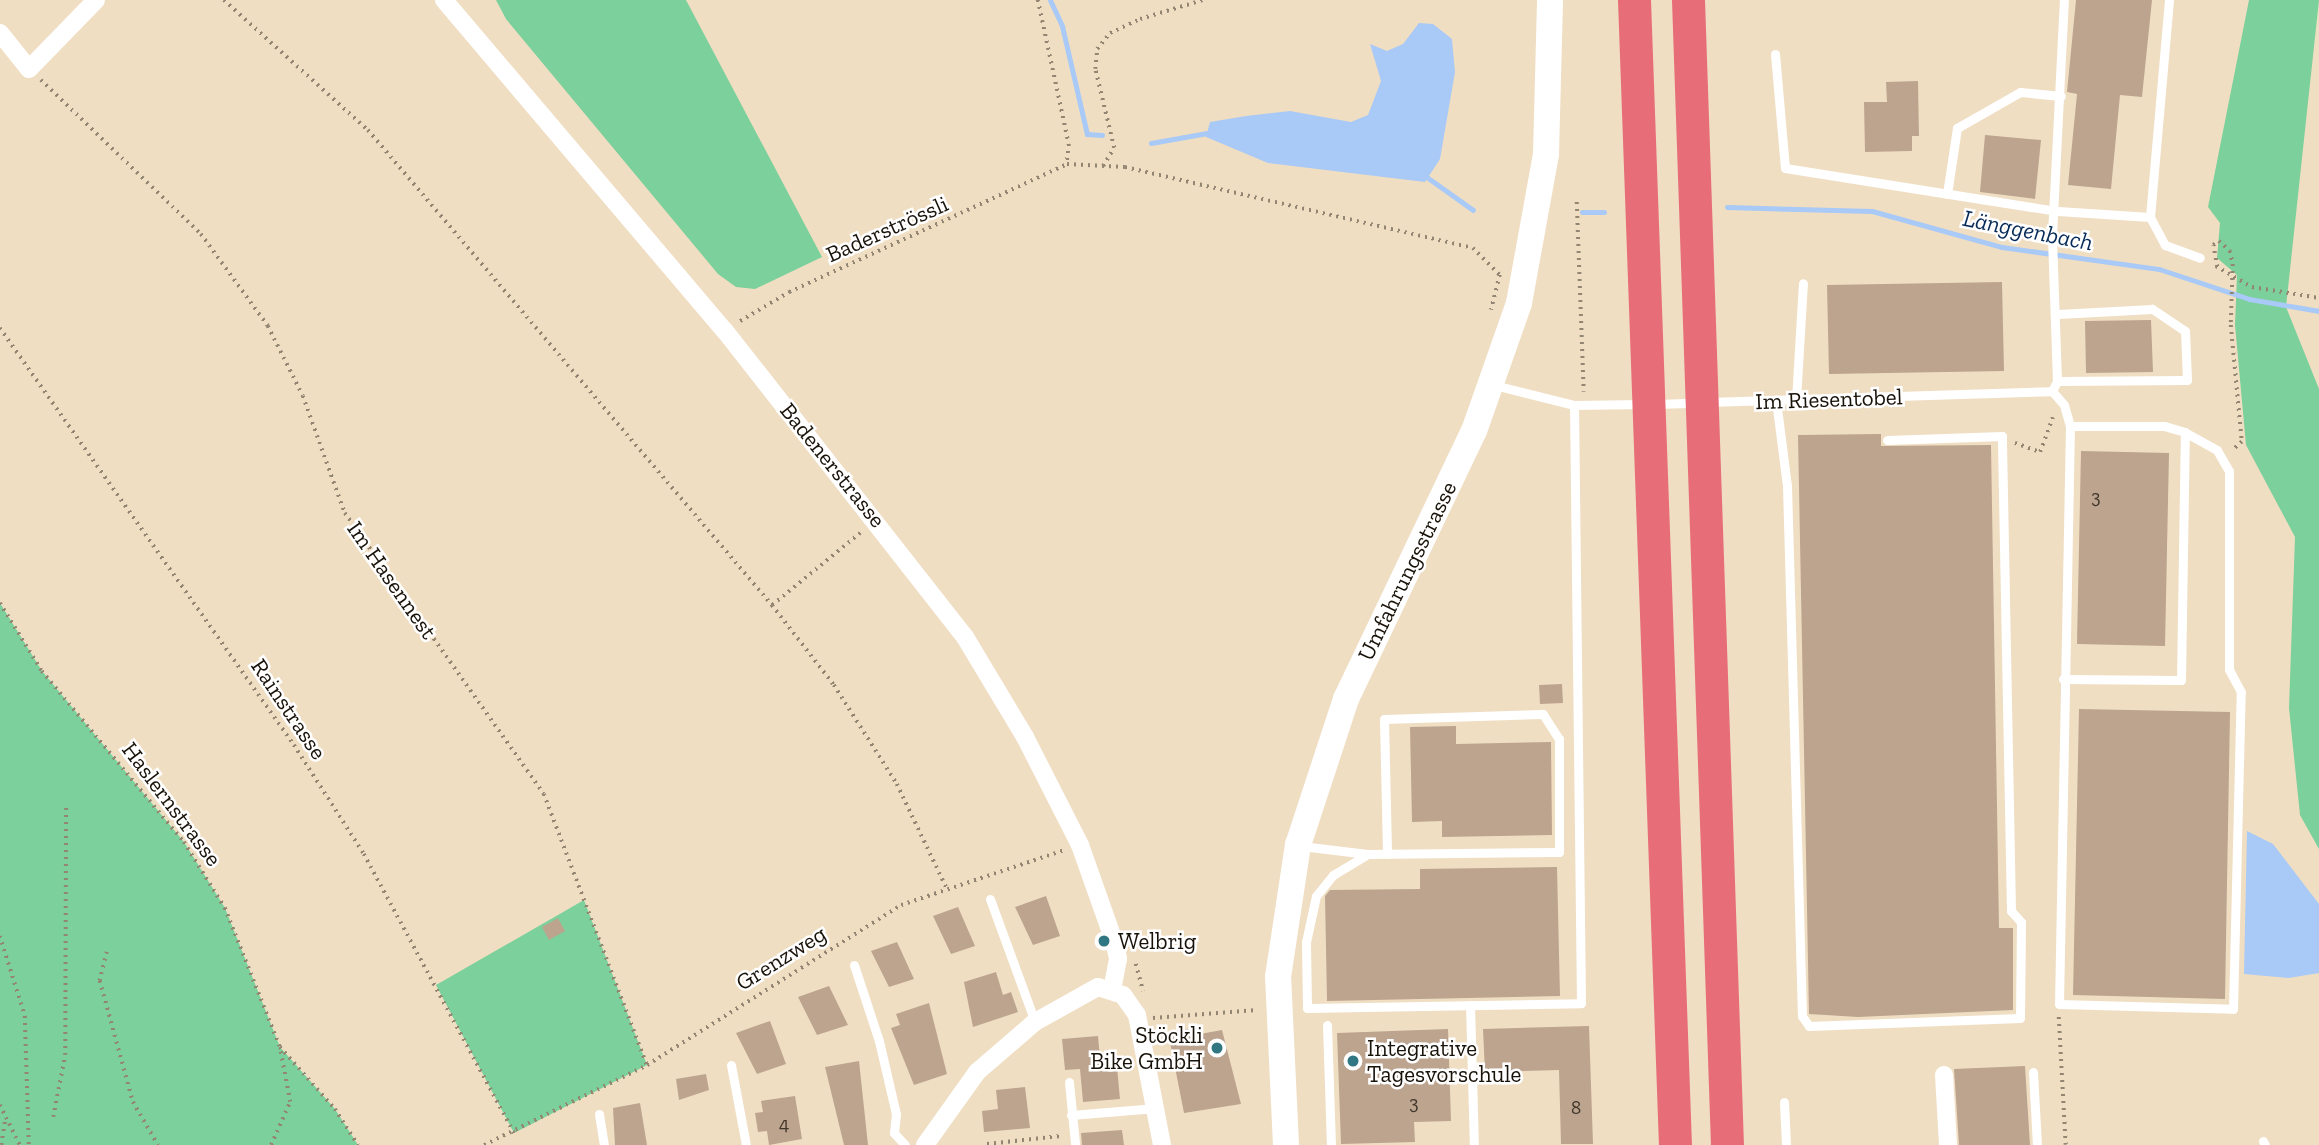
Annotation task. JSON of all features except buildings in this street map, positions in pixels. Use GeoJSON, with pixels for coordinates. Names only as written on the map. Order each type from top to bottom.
{"type":"FeatureCollection","features":[{"type":"Feature","properties":{"kind":"highway"},"geometry":{"type":"LineString","coordinates":[[1634,0],[1675,1145]]}},
{"type":"Feature","properties":{"kind":"highway"},"geometry":{"type":"LineString","coordinates":[[1688,0],[1727,1145]]}},
{"type":"Feature","properties":{"kind":"main road","name":"Umfahrungsstrasse"},"geometry":{"type":"LineString","coordinates":[[1286,1145],[1277,1010],[1298,845],[1346,699],[1492,385],[1519,303],[1537,222],[1548,122],[1550,0]]}},
{"type":"Feature","properties":{"kind":"street"},"geometry":{"type":"LineString","coordinates":[[0,33],[29,69],[96,0]]}},
{"type":"Feature","properties":{"kind":"street","name":"Badenerstrasse"},"geometry":{"type":"LineString","coordinates":[[444,0],[725,331],[877,519],[996,687],[1080,845],[1114,941],[1118,959],[1112,989]]}},
{"type":"Feature","properties":{"kind":"street"},"geometry":{"type":"LineString","coordinates":[[925,1145],[977,1072],[1035,1021],[1082,991],[1112,989],[1132,1004],[1138,1020],[1162,1145]]}},
{"type":"Feature","properties":{"kind":"street"},"geometry":{"type":"LineString","coordinates":[[1944,1075],[1948,1145]]}},
{"type":"Feature","properties":{"kind":"lane"},"geometry":{"type":"LineString","coordinates":[[2064,0],[2057,211],[2052,235],[2052,277],[2058,314],[2057,381],[2052,391],[2064,405],[2070,426],[2063,679],[2059,1004],[2233,1009],[2241,692],[2230,669],[2225,457],[2185,432],[2164,426],[2070,426]]}},
{"type":"Feature","properties":{"kind":"lane"},"geometry":{"type":"LineString","coordinates":[[2169,0],[2150,217],[2165,245],[2200,258]]}},
{"type":"Feature","properties":{"kind":"lane"},"geometry":{"type":"LineString","coordinates":[[1775,54],[1785,167],[2057,211],[2150,217]]}},
{"type":"Feature","properties":{"kind":"lane"},"geometry":{"type":"LineString","coordinates":[[1947,194],[1957,128],[2020,92],[2061,96]]}},
{"type":"Feature","properties":{"kind":"lane"},"geometry":{"type":"LineString","coordinates":[[1796,400],[1803,283]]}},
{"type":"Feature","properties":{"kind":"lane"},"geometry":{"type":"LineString","coordinates":[[2057,381],[2187,380],[2185,331],[2152,309],[2058,314]]}},
{"type":"Feature","properties":{"kind":"lane","name":"Im Riesentobel"},"geometry":{"type":"LineString","coordinates":[[1492,385],[1584,406],[2052,391]]}},
{"type":"Feature","properties":{"kind":"lane"},"geometry":{"type":"LineString","coordinates":[[1776,400],[1787,486],[1802,1017],[1809,1026],[2020,1018],[2021,922],[2011,911],[2002,436],[1887,440]]}},
{"type":"Feature","properties":{"kind":"lane"},"geometry":{"type":"LineString","coordinates":[[1368,854],[1333,875],[1316,896],[1306,942],[1307,1008],[1581,1003],[1574,405]]}},
{"type":"Feature","properties":{"kind":"lane"},"geometry":{"type":"LineString","coordinates":[[2063,679],[2180,680],[2185,432]]}},
{"type":"Feature","properties":{"kind":"lane"},"geometry":{"type":"LineString","coordinates":[[1298,845],[1368,854],[1387,854],[1559,852],[1559,739],[1543,714],[1384,719],[1387,854]]}},
{"type":"Feature","properties":{"kind":"lane"},"geometry":{"type":"LineString","coordinates":[[990,899],[1035,1021]]}},
{"type":"Feature","properties":{"kind":"lane"},"geometry":{"type":"LineString","coordinates":[[854,965],[879,1041],[896,1114],[894,1133],[905,1145]]}},
{"type":"Feature","properties":{"kind":"lane"},"geometry":{"type":"LineString","coordinates":[[1470,1005],[1474,1145]]}},
{"type":"Feature","properties":{"kind":"lane"},"geometry":{"type":"LineString","coordinates":[[1327,1025],[1331,1145]]}},
{"type":"Feature","properties":{"kind":"lane"},"geometry":{"type":"LineString","coordinates":[[731,1065],[746,1145]]}},
{"type":"Feature","properties":{"kind":"lane"},"geometry":{"type":"LineString","coordinates":[[2033,1072],[2037,1145]]}},
{"type":"Feature","properties":{"kind":"lane"},"geometry":{"type":"LineString","coordinates":[[1069,1082],[1074,1139]]}},
{"type":"Feature","properties":{"kind":"lane"},"geometry":{"type":"LineString","coordinates":[[1784,1102],[1786,1145]]}},
{"type":"Feature","properties":{"kind":"lane"},"geometry":{"type":"LineString","coordinates":[[1071,1115],[1156,1108]]}},
{"type":"Feature","properties":{"kind":"lane"},"geometry":{"type":"LineString","coordinates":[[598,1114],[604,1145]]}},
{"type":"Feature","properties":{"kind":"path"},"geometry":{"type":"LineString","coordinates":[[224,0],[368,130],[772,605],[834,685],[897,784],[947,889]]}},
{"type":"Feature","properties":{"kind":"path"},"geometry":{"type":"LineString","coordinates":[[1038,0],[1069,144],[1067,164]]}},
{"type":"Feature","properties":{"kind":"path"},"geometry":{"type":"LineString","coordinates":[[1102,166],[1114,148],[1095,69],[1097,50],[1110,33],[1140,19],[1203,0]]}},
{"type":"Feature","properties":{"kind":"path","name":"Im Hasennest"},"geometry":{"type":"LineString","coordinates":[[29,69],[201,234],[235,273],[268,326],[303,396],[345,513],[544,794],[647,1065]]}},
{"type":"Feature","properties":{"kind":"path","name":"Baderströssli"},"geometry":{"type":"LineString","coordinates":[[725,331],[789,292],[1067,164],[1102,166],[1473,248],[1500,275],[1488,324]]}},
{"type":"Feature","properties":{"kind":"path"},"geometry":{"type":"LineString","coordinates":[[1577,202],[1584,406]]}},
{"type":"Feature","properties":{"kind":"path"},"geometry":{"type":"LineString","coordinates":[[2217,267],[2213,245],[2219,241],[2230,251],[2234,264],[2231,325],[2242,442],[2225,457]]}},
{"type":"Feature","properties":{"kind":"path"},"geometry":{"type":"LineString","coordinates":[[2200,258],[2252,287],[2319,298]]}},
{"type":"Feature","properties":{"kind":"path","name":"Rainstrasse"},"geometry":{"type":"LineString","coordinates":[[0,328],[294,745],[357,843],[514,1133]]}},
{"type":"Feature","properties":{"kind":"path"},"geometry":{"type":"LineString","coordinates":[[2002,444],[2024,442],[2040,452],[2053,417],[2064,405]]}},
{"type":"Feature","properties":{"kind":"path"},"geometry":{"type":"LineString","coordinates":[[772,605],[877,519]]}},
{"type":"Feature","properties":{"kind":"path","name":"Haslernstrasse"},"geometry":{"type":"LineString","coordinates":[[0,603],[43,671],[184,842],[225,908],[280,1047],[335,1109],[358,1145]]}},
{"type":"Feature","properties":{"kind":"path"},"geometry":{"type":"LineString","coordinates":[[53,1117],[65,1055],[66,807]]}},
{"type":"Feature","properties":{"kind":"path","name":"Grenzweg"},"geometry":{"type":"LineString","coordinates":[[484,1145],[514,1133],[647,1065],[901,905],[1080,845]]}},
{"type":"Feature","properties":{"kind":"path"},"geometry":{"type":"LineString","coordinates":[[0,936],[25,1016],[29,1145]]}},
{"type":"Feature","properties":{"kind":"path"},"geometry":{"type":"LineString","coordinates":[[107,952],[100,981],[133,1102],[158,1145]]}},
{"type":"Feature","properties":{"kind":"path"},"geometry":{"type":"LineString","coordinates":[[2059,1004],[2066,1145]]}},
{"type":"Feature","properties":{"kind":"path"},"geometry":{"type":"LineString","coordinates":[[1138,1020],[1277,1010]]}},
{"type":"Feature","properties":{"kind":"path"},"geometry":{"type":"LineString","coordinates":[[271,1145],[290,1102],[280,1047]]}},
{"type":"Feature","properties":{"kind":"path"},"geometry":{"type":"LineString","coordinates":[[0,1105],[20,1145]]}},
{"type":"Feature","properties":{"kind":"path"},"geometry":{"type":"LineString","coordinates":[[1,1145],[6,1118]]}},
{"type":"Feature","properties":{"kind":"path"},"geometry":{"type":"LineString","coordinates":[[987,1144],[1074,1139]]}},
{"type":"Feature","properties":{"kind":"green space"},"geometry":{"type":"Polygon","coordinates":[[[496,0],[686,0],[822,257],[755,289],[736,287],[718,274],[506,19],[496,0]]]}},
{"type":"Feature","properties":{"kind":"green space"},"geometry":{"type":"Polygon","coordinates":[[[2249,0],[2319,0],[2286,307],[2319,389],[2319,849],[2300,815],[2289,708],[2295,537],[2246,445],[2235,325],[2237,275],[2217,258],[2220,223],[2208,207],[2249,0]]]}},
{"type":"Feature","properties":{"kind":"green space"},"geometry":{"type":"Polygon","coordinates":[[[0,603],[42,671],[184,842],[225,908],[280,1047],[335,1109],[358,1145],[0,1145],[0,603]]]}},
{"type":"Feature","properties":{"kind":"green space"},"geometry":{"type":"Polygon","coordinates":[[[584,900],[647,1065],[514,1133],[436,985],[584,900]]]}},
{"type":"Feature","properties":{"kind":"water"},"geometry":{"type":"Polygon","coordinates":[[[1419,23],[1433,24],[1452,39],[1455,72],[1440,159],[1425,182],[1268,163],[1206,137],[1210,122],[1246,116],[1290,111],[1351,122],[1368,115],[1381,81],[1370,44],[1387,51],[1403,44],[1419,23]]]}},
{"type":"Feature","properties":{"kind":"water"},"geometry":{"type":"Polygon","coordinates":[[[2247,831],[2273,844],[2319,904],[2319,973],[2289,978],[2244,974],[2247,831]]]}},
{"type":"Feature","properties":{"kind":"waterway"},"geometry":{"type":"LineString","coordinates":[[1050,0],[1062,26],[1087,134],[1102,135]]}},
{"type":"Feature","properties":{"kind":"waterway"},"geometry":{"type":"LineString","coordinates":[[1151,143],[1207,133]]}},
{"type":"Feature","properties":{"kind":"waterway"},"geometry":{"type":"LineString","coordinates":[[1428,178],[1473,210]]}},
{"type":"Feature","properties":{"kind":"waterway","name":"Länggenbach"},"geometry":{"type":"LineString","coordinates":[[1727,207],[1872,211],[2002,247],[2159,269],[2249,299],[2319,311]]}},
{"type":"Feature","properties":{"kind":"waterway"},"geometry":{"type":"LineString","coordinates":[[1582,212],[1604,212]]}},
{"type":"Feature","properties":{"kind":"place","name":"Welbrig"},"geometry":{"type":"Point","coordinates":[1104,941]}},
{"type":"Feature","properties":{"kind":"place","name":"Stöckli Bike GmbH"},"geometry":{"type":"Point","coordinates":[1217,1048]}},
{"type":"Feature","properties":{"kind":"place","name":"Integrative Tagesvorschule"},"geometry":{"type":"Point","coordinates":[1353,1061]}}]}
